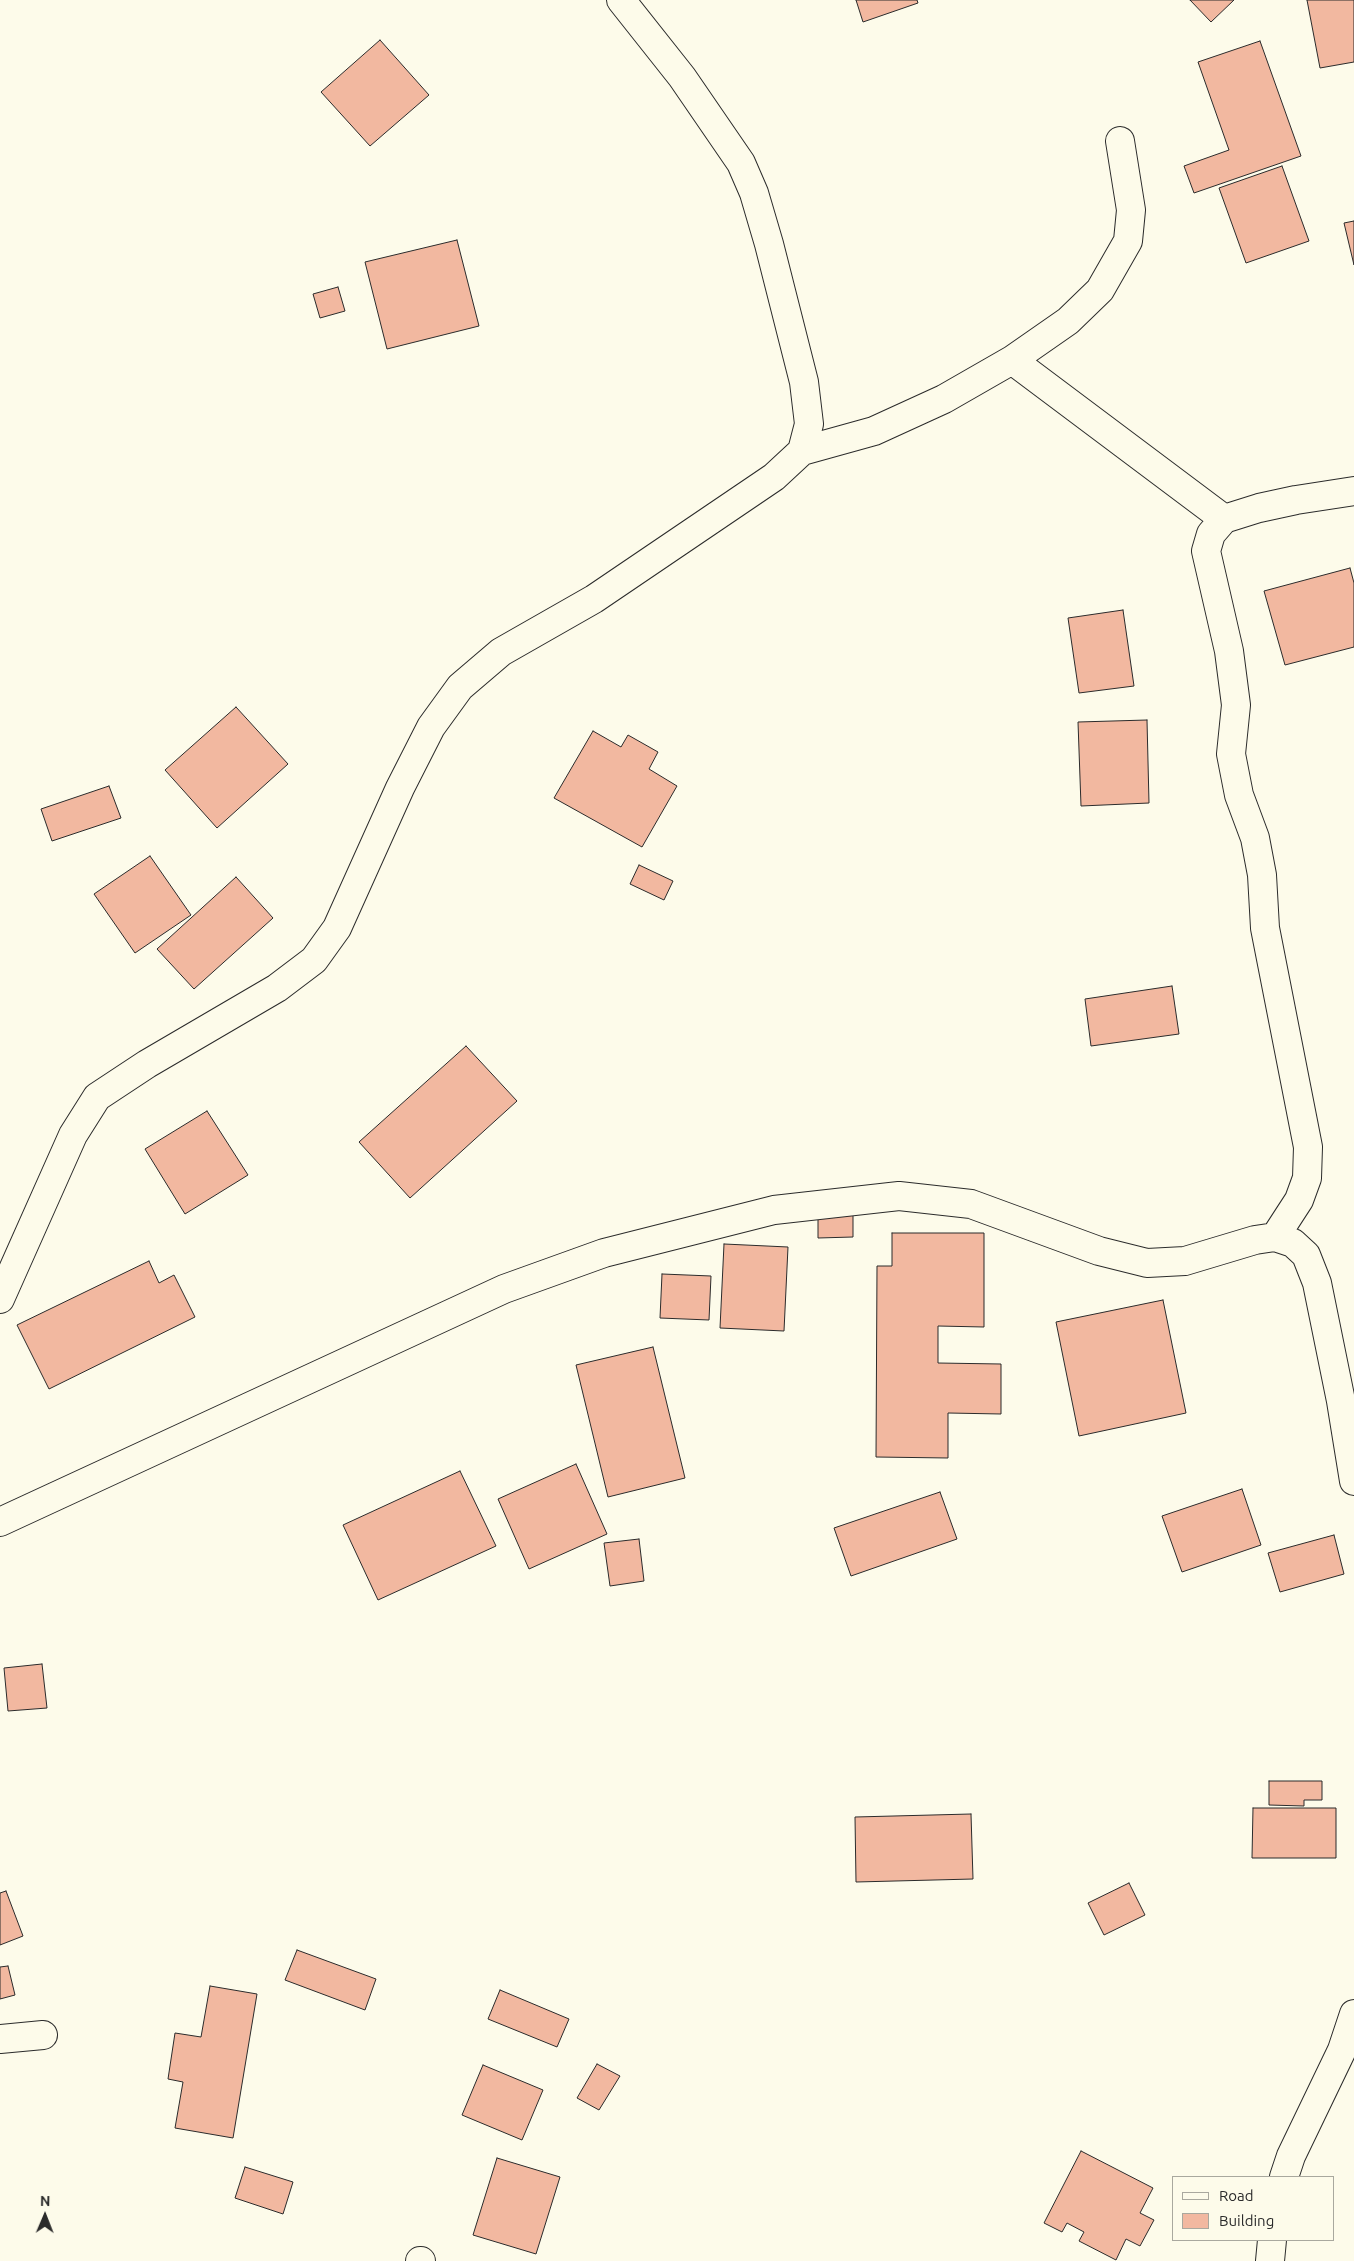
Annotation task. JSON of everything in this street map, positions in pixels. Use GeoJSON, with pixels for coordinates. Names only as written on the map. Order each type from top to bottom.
{"type":"FeatureCollection","features":[{"type":"Feature","properties":{"kind":"street"},"geometry":{"type":"LineString","coordinates":[[621,0],[682,77],[736,156],[754,193],[804,382],[809,424],[802,451]]}},
{"type":"Feature","properties":{"kind":"street"},"geometry":{"type":"LineString","coordinates":[[0,1299],[73,1135],[97,1097],[147,1064],[277,988],[314,960],[337,928],[431,727],[460,687],[501,652],[602,593],[774,477],[802,451],[874,431],[944,399],[1012,360],[1068,321],[1100,290],[1128,242],[1131,210],[1120,141]]}},
{"type":"Feature","properties":{"kind":"street"},"geometry":{"type":"LineString","coordinates":[[1012,360],[1224,519]]}},
{"type":"Feature","properties":{"kind":"street"},"geometry":{"type":"LineString","coordinates":[[1274,1238],[1299,1200],[1306,1178],[1308,1147],[1265,928],[1262,875],[1255,838],[1239,796],[1231,754],[1236,705],[1229,651],[1206,551],[1211,534],[1224,519],[1259,508],[1296,500],[1354,491]]}},
{"type":"Feature","properties":{"kind":"street"},"geometry":{"type":"LineString","coordinates":[[0,1522],[504,1289],[604,1252],[774,1210],[900,1196],[971,1204],[1099,1251],[1147,1263],[1185,1261],[1256,1240],[1274,1238],[1293,1243],[1306,1255],[1317,1283],[1341,1401],[1354,1481]]}},
{"type":"Feature","properties":{"kind":"street"},"geometry":{"type":"LineString","coordinates":[[1284,2176],[1291,2156],[1342,2050],[1354,2014]]}},
{"type":"Feature","properties":{"kind":"street"},"geometry":{"type":"LineString","coordinates":[[0,2039],[43,2034]]}},
{"type":"Feature","properties":{"kind":"street"},"geometry":{"type":"LineString","coordinates":[[1270,2261],[1272,2241]]}},
{"type":"Feature","properties":{"kind":"building"},"geometry":{"type":"Polygon","coordinates":[[[856,0],[917,0],[918,3],[863,22],[856,0]]]}},
{"type":"Feature","properties":{"kind":"building"},"geometry":{"type":"Polygon","coordinates":[[[1190,0],[1234,0],[1211,22],[1190,0]]]}},
{"type":"Feature","properties":{"kind":"building"},"geometry":{"type":"Polygon","coordinates":[[[1307,0],[1354,0],[1354,62],[1320,68],[1307,0]]]}},
{"type":"Feature","properties":{"kind":"building"},"geometry":{"type":"Polygon","coordinates":[[[380,40],[429,95],[370,146],[321,92],[380,40]]]}},
{"type":"Feature","properties":{"kind":"building"},"geometry":{"type":"Polygon","coordinates":[[[1260,41],[1301,156],[1194,193],[1184,166],[1229,150],[1198,62],[1260,41]]]}},
{"type":"Feature","properties":{"kind":"building"},"geometry":{"type":"Polygon","coordinates":[[[1282,166],[1309,241],[1246,263],[1219,188],[1282,166]]]}},
{"type":"Feature","properties":{"kind":"building"},"geometry":{"type":"Polygon","coordinates":[[[1354,221],[1354,265],[1344,223],[1354,221]]]}},
{"type":"Feature","properties":{"kind":"building"},"geometry":{"type":"Polygon","coordinates":[[[457,240],[479,326],[387,349],[365,262],[457,240]]]}},
{"type":"Feature","properties":{"kind":"building"},"geometry":{"type":"Polygon","coordinates":[[[338,287],[345,311],[320,318],[313,294],[338,287]]]}},
{"type":"Feature","properties":{"kind":"building"},"geometry":{"type":"Polygon","coordinates":[[[1350,568],[1354,583],[1354,647],[1285,665],[1264,591],[1350,568]]]}},
{"type":"Feature","properties":{"kind":"building"},"geometry":{"type":"Polygon","coordinates":[[[1123,610],[1134,686],[1079,693],[1068,618],[1123,610]]]}},
{"type":"Feature","properties":{"kind":"building"},"geometry":{"type":"Polygon","coordinates":[[[236,707],[288,764],[217,828],[165,770],[236,707]]]}},
{"type":"Feature","properties":{"kind":"building"},"geometry":{"type":"Polygon","coordinates":[[[1147,720],[1149,803],[1081,806],[1078,722],[1147,720]]]}},
{"type":"Feature","properties":{"kind":"building"},"geometry":{"type":"Polygon","coordinates":[[[593,731],[621,747],[628,735],[658,752],[649,769],[677,786],[642,847],[554,798],[593,731]]]}},
{"type":"Feature","properties":{"kind":"building"},"geometry":{"type":"Polygon","coordinates":[[[109,786],[121,818],[52,841],[41,809],[109,786]]]}},
{"type":"Feature","properties":{"kind":"building"},"geometry":{"type":"Polygon","coordinates":[[[150,856],[191,915],[135,953],[94,894],[150,856]]]}},
{"type":"Feature","properties":{"kind":"building"},"geometry":{"type":"Polygon","coordinates":[[[639,865],[673,881],[664,900],[630,884],[639,865]]]}},
{"type":"Feature","properties":{"kind":"building"},"geometry":{"type":"Polygon","coordinates":[[[236,877],[273,918],[194,989],[157,949],[236,877]]]}},
{"type":"Feature","properties":{"kind":"building"},"geometry":{"type":"Polygon","coordinates":[[[1172,986],[1179,1034],[1091,1046],[1085,999],[1172,986]]]}},
{"type":"Feature","properties":{"kind":"building"},"geometry":{"type":"Polygon","coordinates":[[[466,1046],[517,1101],[410,1198],[359,1142],[466,1046]]]}},
{"type":"Feature","properties":{"kind":"building"},"geometry":{"type":"Polygon","coordinates":[[[207,1111],[248,1175],[185,1214],[145,1149],[207,1111]]]}},
{"type":"Feature","properties":{"kind":"building"},"geometry":{"type":"Polygon","coordinates":[[[818,1209],[853,1209],[853,1237],[818,1238],[818,1209]]]}},
{"type":"Feature","properties":{"kind":"building"},"geometry":{"type":"Polygon","coordinates":[[[892,1233],[984,1233],[984,1327],[938,1326],[938,1363],[1001,1364],[1001,1414],[948,1413],[948,1458],[876,1457],[877,1266],[892,1266],[892,1233]]]}},
{"type":"Feature","properties":{"kind":"building"},"geometry":{"type":"Polygon","coordinates":[[[724,1244],[788,1247],[784,1331],[720,1328],[724,1244]]]}},
{"type":"Feature","properties":{"kind":"building"},"geometry":{"type":"Polygon","coordinates":[[[149,1261],[159,1283],[174,1275],[195,1317],[49,1389],[17,1325],[149,1261]]]}},
{"type":"Feature","properties":{"kind":"building"},"geometry":{"type":"Polygon","coordinates":[[[662,1274],[711,1276],[709,1320],[660,1318],[662,1274]]]}},
{"type":"Feature","properties":{"kind":"building"},"geometry":{"type":"Polygon","coordinates":[[[1163,1300],[1186,1413],[1079,1436],[1056,1322],[1163,1300]]]}},
{"type":"Feature","properties":{"kind":"building"},"geometry":{"type":"Polygon","coordinates":[[[653,1347],[685,1478],[608,1497],[576,1365],[653,1347]]]}},
{"type":"Feature","properties":{"kind":"building"},"geometry":{"type":"Polygon","coordinates":[[[576,1464],[607,1534],[529,1569],[498,1499],[576,1464]]]}},
{"type":"Feature","properties":{"kind":"building"},"geometry":{"type":"Polygon","coordinates":[[[460,1471],[496,1546],[378,1600],[343,1525],[460,1471]]]}},
{"type":"Feature","properties":{"kind":"building"},"geometry":{"type":"Polygon","coordinates":[[[1242,1489],[1261,1545],[1182,1572],[1162,1516],[1242,1489]]]}},
{"type":"Feature","properties":{"kind":"building"},"geometry":{"type":"Polygon","coordinates":[[[940,1492],[957,1539],[851,1576],[834,1528],[940,1492]]]}},
{"type":"Feature","properties":{"kind":"building"},"geometry":{"type":"Polygon","coordinates":[[[1334,1535],[1344,1574],[1280,1592],[1268,1553],[1334,1535]]]}},
{"type":"Feature","properties":{"kind":"building"},"geometry":{"type":"Polygon","coordinates":[[[639,1539],[644,1581],[610,1586],[604,1543],[639,1539]]]}},
{"type":"Feature","properties":{"kind":"building"},"geometry":{"type":"Polygon","coordinates":[[[42,1664],[47,1708],[8,1711],[4,1668],[42,1664]]]}},
{"type":"Feature","properties":{"kind":"building"},"geometry":{"type":"Polygon","coordinates":[[[1269,1781],[1322,1781],[1322,1800],[1304,1800],[1304,1806],[1269,1805],[1269,1781]]]}},
{"type":"Feature","properties":{"kind":"building"},"geometry":{"type":"Polygon","coordinates":[[[1253,1808],[1336,1808],[1336,1858],[1252,1858],[1253,1808]]]}},
{"type":"Feature","properties":{"kind":"building"},"geometry":{"type":"Polygon","coordinates":[[[971,1814],[973,1879],[856,1882],[855,1817],[971,1814]]]}},
{"type":"Feature","properties":{"kind":"building"},"geometry":{"type":"Polygon","coordinates":[[[1129,1883],[1145,1915],[1104,1935],[1088,1903],[1129,1883]]]}},
{"type":"Feature","properties":{"kind":"building"},"geometry":{"type":"Polygon","coordinates":[[[6,1891],[23,1936],[0,1945],[0,1893],[6,1891]]]}},
{"type":"Feature","properties":{"kind":"building"},"geometry":{"type":"Polygon","coordinates":[[[297,1950],[376,1979],[365,2010],[285,1980],[297,1950]]]}},
{"type":"Feature","properties":{"kind":"building"},"geometry":{"type":"Polygon","coordinates":[[[8,1966],[15,1995],[0,1999],[0,1967],[8,1966]]]}},
{"type":"Feature","properties":{"kind":"building"},"geometry":{"type":"Polygon","coordinates":[[[210,1986],[257,1994],[233,2138],[175,2128],[183,2082],[168,2079],[175,2033],[201,2037],[210,1986]]]}},
{"type":"Feature","properties":{"kind":"building"},"geometry":{"type":"Polygon","coordinates":[[[500,1990],[569,2019],[557,2047],[488,2019],[500,1990]]]}},
{"type":"Feature","properties":{"kind":"building"},"geometry":{"type":"Polygon","coordinates":[[[597,2064],[620,2076],[599,2110],[577,2098],[597,2064]]]}},
{"type":"Feature","properties":{"kind":"building"},"geometry":{"type":"Polygon","coordinates":[[[483,2065],[543,2090],[522,2140],[462,2115],[483,2065]]]}},
{"type":"Feature","properties":{"kind":"building"},"geometry":{"type":"Polygon","coordinates":[[[1081,2151],[1153,2188],[1140,2213],[1154,2220],[1140,2246],[1126,2239],[1116,2260],[1079,2241],[1084,2232],[1067,2223],[1062,2232],[1044,2223],[1081,2151]]]}},
{"type":"Feature","properties":{"kind":"building"},"geometry":{"type":"Polygon","coordinates":[[[497,2158],[560,2177],[536,2254],[473,2235],[497,2158]]]}},
{"type":"Feature","properties":{"kind":"building"},"geometry":{"type":"Polygon","coordinates":[[[245,2167],[293,2182],[283,2214],[235,2198],[245,2167]]]}}]}
